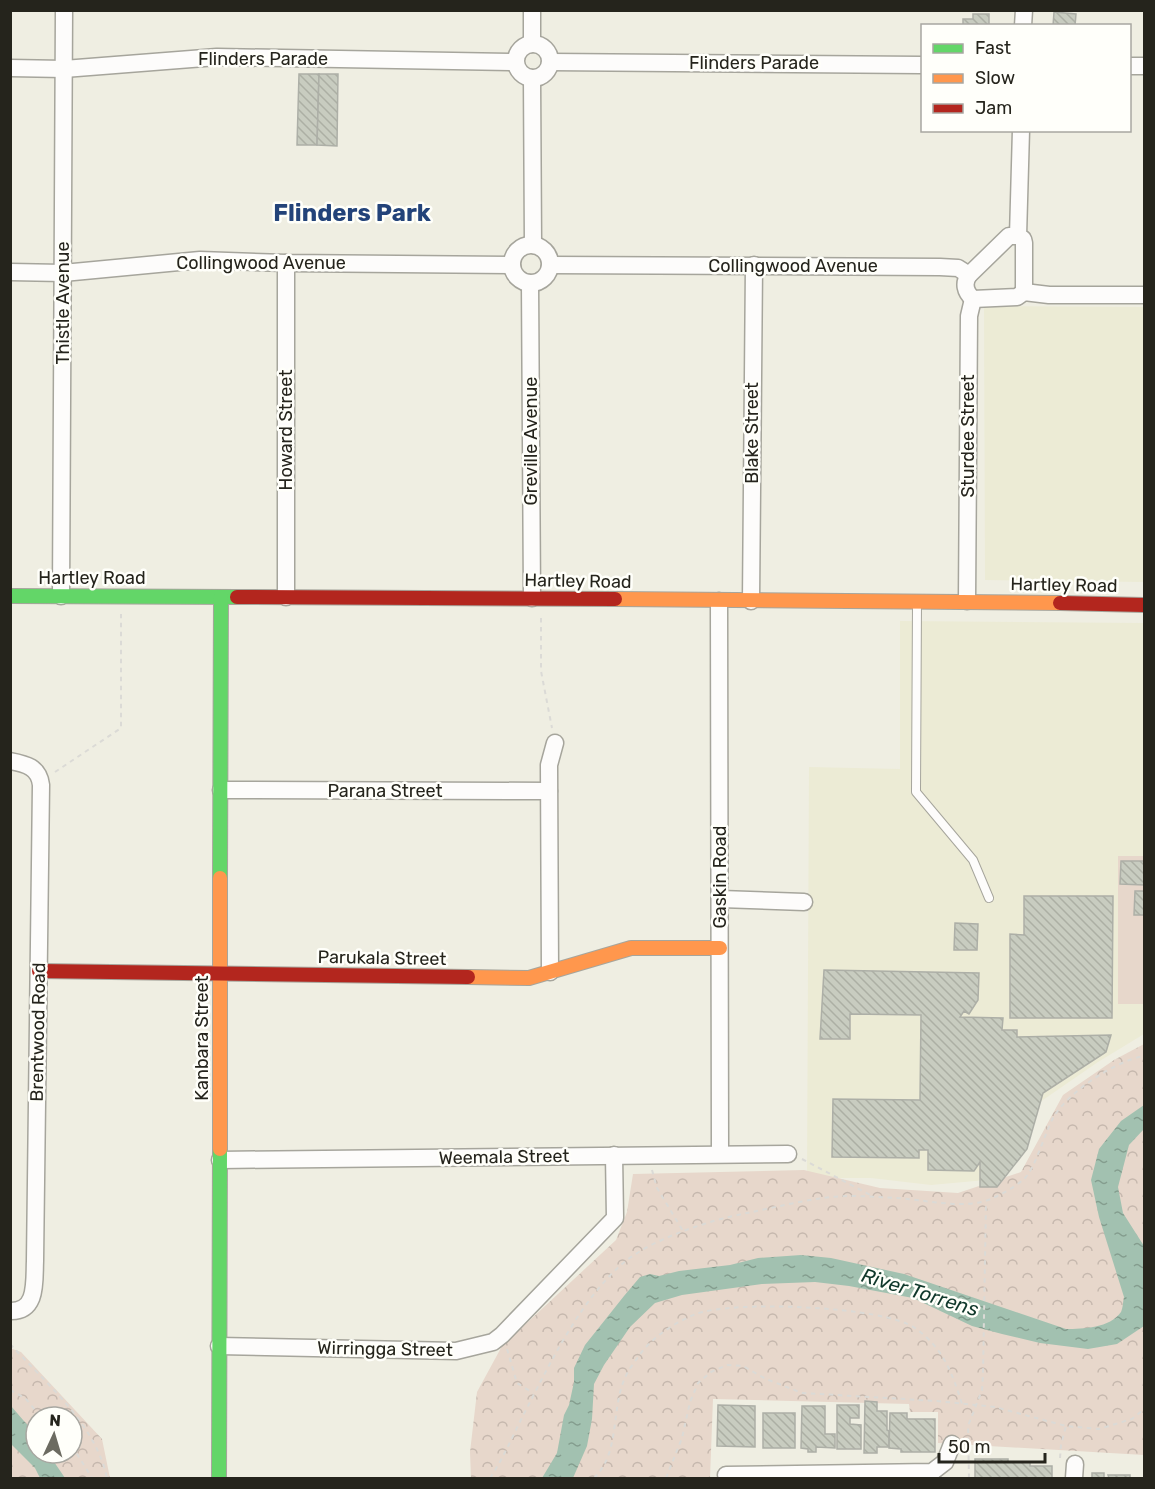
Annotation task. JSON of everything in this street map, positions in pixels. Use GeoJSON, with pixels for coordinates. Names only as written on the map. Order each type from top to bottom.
{"type":"FeatureCollection","features":[{"type":"Feature","properties":{"kind":"street","name":"Thistle Avenue"},"geometry":{"type":"LineString","coordinates":[[61,596],[64,10]]}},
{"type":"Feature","properties":{"kind":"street"},"geometry":{"type":"LineString","coordinates":[[532,10],[532,44]]}},
{"type":"Feature","properties":{"kind":"street"},"geometry":{"type":"LineString","coordinates":[[532,44],[546,50],[550,62],[541,77],[532,78],[518,71],[515,62],[519,51],[532,44]]}},
{"type":"Feature","properties":{"kind":"street","name":"Flinders Parade"},"geometry":{"type":"LineString","coordinates":[[10,68],[64,69],[217,57],[515,62]]}},
{"type":"Feature","properties":{"kind":"street","name":"Flinders Parade"},"geometry":{"type":"LineString","coordinates":[[550,62],[921,64]]}},
{"type":"Feature","properties":{"kind":"street"},"geometry":{"type":"LineString","coordinates":[[532,78],[532,245]]}},
{"type":"Feature","properties":{"kind":"street"},"geometry":{"type":"LineString","coordinates":[[1018,236],[1021,132]]}},
{"type":"Feature","properties":{"kind":"street"},"geometry":{"type":"LineString","coordinates":[[969,275],[1009,236],[1018,236],[1023,239],[1024,243],[1024,292]]}},
{"type":"Feature","properties":{"kind":"street"},"geometry":{"type":"LineString","coordinates":[[532,245],[546,251],[550,265],[545,277],[538,282],[530,283],[520,279],[514,273],[512,265],[513,257],[518,250],[532,245]]}},
{"type":"Feature","properties":{"kind":"street","name":"Collingwood Avenue"},"geometry":{"type":"LineString","coordinates":[[10,272],[63,273],[200,260],[512,265]]}},
{"type":"Feature","properties":{"kind":"street","name":"Howard Street"},"geometry":{"type":"LineString","coordinates":[[286,263],[286,597]]}},
{"type":"Feature","properties":{"kind":"street","name":"Collingwood Avenue"},"geometry":{"type":"LineString","coordinates":[[550,265],[940,267],[958,268],[969,275]]}},
{"type":"Feature","properties":{"kind":"street","name":"Blake Street"},"geometry":{"type":"LineString","coordinates":[[751,601],[754,266]]}},
{"type":"Feature","properties":{"kind":"street","name":"Sturdee Street"},"geometry":{"type":"LineString","coordinates":[[967,602],[969,316],[973,299],[965,286],[969,275]]}},
{"type":"Feature","properties":{"kind":"street","name":"Greville Avenue"},"geometry":{"type":"LineString","coordinates":[[530,283],[536,598]]}},
{"type":"Feature","properties":{"kind":"street"},"geometry":{"type":"LineString","coordinates":[[973,299],[1017,297],[1024,292],[1048,295],[1144,295]]}},
{"type":"Feature","properties":{"kind":"street","name":"Hartley Road"},"geometry":{"type":"LineString","coordinates":[[10,596],[536,598],[1144,605]]}},
{"type":"Feature","properties":{"kind":"street","name":"Kanbara Street"},"geometry":{"type":"LineString","coordinates":[[219,1479],[221,597]]}},
{"type":"Feature","properties":{"kind":"street","name":"Gaskin Road"},"geometry":{"type":"LineString","coordinates":[[719,601],[720,1154]]}},
{"type":"Feature","properties":{"kind":"street"},"geometry":{"type":"LineString","coordinates":[[550,972],[549,765],[555,742]]}},
{"type":"Feature","properties":{"kind":"street","name":"Brentwood Road"},"geometry":{"type":"LineString","coordinates":[[17,762],[35,770],[40,777],[41,784],[35,1261],[32,1299],[18,1309]]}},
{"type":"Feature","properties":{"kind":"street","name":"Parana Street"},"geometry":{"type":"LineString","coordinates":[[221,790],[549,791]]}},
{"type":"Feature","properties":{"kind":"street"},"geometry":{"type":"LineString","coordinates":[[721,899],[804,902]]}},
{"type":"Feature","properties":{"kind":"street","name":"Parukala Street"},"geometry":{"type":"LineString","coordinates":[[39,971],[529,978],[631,948],[720,948]]}},
{"type":"Feature","properties":{"kind":"street","name":"Weemala Street"},"geometry":{"type":"LineString","coordinates":[[220,1160],[788,1154]]}},
{"type":"Feature","properties":{"kind":"street","name":"Wirringga Street"},"geometry":{"type":"LineString","coordinates":[[219,1346],[456,1352],[493,1342],[615,1218],[614,1155]]}},
{"type":"Feature","properties":{"kind":"street"},"geometry":{"type":"LineString","coordinates":[[726,1475],[845,1476],[932,1472],[945,1462],[952,1444]]}},
{"type":"Feature","properties":{"kind":"lane"},"geometry":{"type":"LineString","coordinates":[[917,602],[916,792],[973,860],[989,898]]}},
{"type":"Feature","properties":{"kind":"path"},"geometry":{"type":"LineString","coordinates":[[55,772],[121,728],[120,597]]}},
{"type":"Feature","properties":{"kind":"path"},"geometry":{"type":"LineString","coordinates":[[536,598],[541,670],[555,742]]}},
{"type":"Feature","properties":{"kind":"path"},"geometry":{"type":"LineString","coordinates":[[490,1479],[534,1394],[578,1318],[601,1285],[623,1263],[642,1250],[683,1231],[736,1215],[848,1196],[963,1203],[986,1202],[1026,1178],[1053,1117],[1071,1095],[1100,1075],[1144,1056]]}},
{"type":"Feature","properties":{"kind":"path"},"geometry":{"type":"LineString","coordinates":[[788,1154],[810,1162],[875,1198]]}},
{"type":"Feature","properties":{"kind":"path"},"geometry":{"type":"LineString","coordinates":[[652,1155],[652,1177],[683,1231]]}},
{"type":"Feature","properties":{"kind":"path"},"geometry":{"type":"LineString","coordinates":[[969,1479],[968,1426],[982,1390],[983,1374],[986,1202]]}},
{"type":"Feature","properties":{"kind":"path"},"geometry":{"type":"LineString","coordinates":[[594,1479],[603,1470],[610,1451],[624,1380],[641,1352],[664,1332],[697,1314],[725,1308],[809,1307],[852,1311],[913,1326],[931,1341],[949,1365],[962,1404]]}},
{"type":"Feature","properties":{"kind":"path"},"geometry":{"type":"LineString","coordinates":[[502,1335],[517,1383],[534,1394]]}},
{"type":"Feature","properties":{"kind":"path"},"geometry":{"type":"LineString","coordinates":[[10,1344],[90,1434],[107,1479]]}},
{"type":"Feature","properties":{"kind":"path"},"geometry":{"type":"LineString","coordinates":[[666,1479],[682,1438],[690,1402],[698,1383],[711,1372],[727,1365],[743,1366],[766,1379],[802,1394],[995,1407],[1066,1426],[1099,1429],[1132,1419],[1144,1409]]}},
{"type":"Feature","properties":{"kind":"path"},"geometry":{"type":"LineString","coordinates":[[10,1390],[25,1398],[31,1405]]}},
{"type":"Feature","properties":{"kind":"path"},"geometry":{"type":"LineString","coordinates":[[84,1465],[92,1479]]}},
{"type":"Feature","properties":{"kind":"shaded area"},"geometry":{"type":"Polygon","coordinates":[[[984,306],[1144,307],[1144,582],[985,580],[984,306]]]}},
{"type":"Feature","properties":{"kind":"shaded area"},"geometry":{"type":"Polygon","coordinates":[[[900,621],[1144,623],[1144,1034],[1040,1102],[997,1179],[931,1185],[871,1178],[807,1178],[809,767],[900,769],[900,621]]]}},
{"type":"Feature","properties":{"kind":"green space"},"geometry":{"type":"Polygon","coordinates":[[[1118,856],[1144,856],[1144,1004],[1118,1004],[1118,856]]]}},
{"type":"Feature","properties":{"kind":"green space"},"geometry":{"type":"Polygon","coordinates":[[[1144,1044],[1144,1455],[938,1443],[938,1412],[910,1412],[909,1404],[713,1399],[710,1478],[471,1478],[470,1452],[477,1392],[502,1346],[616,1240],[627,1212],[633,1174],[804,1170],[880,1188],[958,1193],[1021,1172],[1063,1095],[1114,1060],[1144,1044]]]}},
{"type":"Feature","properties":{"kind":"green space"},"geometry":{"type":"Polygon","coordinates":[[[10,1348],[21,1352],[70,1405],[24,1405],[24,1465],[84,1465],[84,1420],[102,1439],[110,1478],[11,1478],[10,1348]]]}},
{"type":"Feature","properties":{"kind":"water","name":"River Torrens"},"geometry":{"type":"Polygon","coordinates":[[[1144,1105],[1144,1129],[1129,1145],[1118,1187],[1123,1213],[1144,1246],[1144,1326],[1117,1344],[1088,1349],[1040,1343],[972,1326],[913,1298],[815,1282],[762,1284],[682,1295],[655,1303],[630,1327],[604,1365],[594,1384],[592,1419],[587,1446],[573,1478],[542,1478],[557,1453],[564,1415],[569,1405],[574,1382],[574,1368],[585,1345],[640,1277],[650,1274],[659,1276],[679,1271],[730,1265],[758,1258],[801,1255],[831,1258],[904,1274],[1066,1329],[1088,1328],[1110,1321],[1121,1312],[1124,1297],[1099,1217],[1091,1180],[1099,1149],[1121,1121],[1144,1105]]]}},
{"type":"Feature","properties":{"kind":"water"},"geometry":{"type":"Polygon","coordinates":[[[11,1406],[24,1421],[24,1457],[11,1444],[11,1406]]]}},
{"type":"Feature","properties":{"kind":"water"},"geometry":{"type":"Polygon","coordinates":[[[32,1465],[56,1465],[65,1478],[40,1478],[32,1465]]]}},
{"type":"Feature","properties":{"kind":"building"},"geometry":{"type":"Polygon","coordinates":[[[1054,12],[1076,14],[1075,24],[1053,24],[1054,12]]]}},
{"type":"Feature","properties":{"kind":"building"},"geometry":{"type":"Polygon","coordinates":[[[973,14],[989,14],[989,24],[963,24],[963,19],[973,19],[973,14]]]}},
{"type":"Feature","properties":{"kind":"building"},"geometry":{"type":"Polygon","coordinates":[[[299,74],[319,74],[317,145],[297,145],[299,74]]]}},
{"type":"Feature","properties":{"kind":"building"},"geometry":{"type":"Polygon","coordinates":[[[319,74],[338,74],[337,146],[317,145],[319,74]]]}},
{"type":"Feature","properties":{"kind":"building"},"geometry":{"type":"Polygon","coordinates":[[[1121,861],[1144,861],[1144,885],[1120,884],[1121,861]]]}},
{"type":"Feature","properties":{"kind":"building"},"geometry":{"type":"Polygon","coordinates":[[[1135,891],[1144,891],[1144,915],[1134,915],[1135,891]]]}},
{"type":"Feature","properties":{"kind":"building"},"geometry":{"type":"Polygon","coordinates":[[[1024,896],[1113,896],[1112,1018],[1010,1018],[1010,934],[1024,935],[1024,896]]]}},
{"type":"Feature","properties":{"kind":"building"},"geometry":{"type":"Polygon","coordinates":[[[955,923],[978,924],[977,950],[954,950],[955,923]]]}},
{"type":"Feature","properties":{"kind":"building"},"geometry":{"type":"Polygon","coordinates":[[[824,970],[979,973],[978,1000],[969,1014],[964,1011],[960,1017],[1003,1018],[1002,1030],[1017,1030],[1017,1037],[1111,1035],[1106,1052],[1043,1093],[1027,1149],[997,1187],[980,1187],[980,1162],[974,1171],[928,1170],[928,1150],[919,1150],[919,1158],[832,1157],[833,1099],[920,1100],[921,1015],[850,1014],[850,1039],[820,1039],[824,970]]]}},
{"type":"Feature","properties":{"kind":"building"},"geometry":{"type":"Polygon","coordinates":[[[865,1401],[877,1402],[877,1411],[887,1411],[889,1447],[877,1447],[877,1453],[864,1453],[865,1401]]]}},
{"type":"Feature","properties":{"kind":"building"},"geometry":{"type":"Polygon","coordinates":[[[718,1405],[755,1406],[755,1447],[717,1446],[718,1405]]]}},
{"type":"Feature","properties":{"kind":"building"},"geometry":{"type":"Polygon","coordinates":[[[837,1405],[859,1405],[859,1418],[850,1418],[850,1424],[861,1425],[861,1449],[837,1449],[837,1405]]]}},
{"type":"Feature","properties":{"kind":"building"},"geometry":{"type":"Polygon","coordinates":[[[802,1406],[825,1406],[825,1434],[835,1434],[835,1448],[816,1447],[816,1452],[808,1452],[808,1449],[801,1448],[802,1406]]]}},
{"type":"Feature","properties":{"kind":"building"},"geometry":{"type":"Polygon","coordinates":[[[763,1413],[795,1413],[795,1448],[763,1448],[763,1413]]]}},
{"type":"Feature","properties":{"kind":"building"},"geometry":{"type":"Polygon","coordinates":[[[890,1413],[907,1413],[907,1419],[935,1419],[935,1452],[901,1452],[901,1449],[889,1448],[890,1413]]]}},
{"type":"Feature","properties":{"kind":"building"},"geometry":{"type":"Polygon","coordinates":[[[975,1459],[1008,1459],[1008,1462],[1030,1462],[1030,1466],[1052,1466],[1052,1478],[975,1478],[975,1459]]]}},
{"type":"Feature","properties":{"kind":"building"},"geometry":{"type":"Polygon","coordinates":[[[1092,1473],[1104,1473],[1104,1478],[1092,1478],[1092,1473]]]}},
{"type":"Feature","properties":{"kind":"building"},"geometry":{"type":"Polygon","coordinates":[[[1108,1475],[1130,1475],[1130,1478],[1109,1478],[1108,1475]]]}},
{"type":"Feature","properties":{"kind":"traffic: fast"},"geometry":{"type":"LineString","coordinates":[[10,596],[237,597]]}},
{"type":"Feature","properties":{"kind":"traffic: fast"},"geometry":{"type":"LineString","coordinates":[[220,878],[221,597]]}},
{"type":"Feature","properties":{"kind":"traffic: fast"},"geometry":{"type":"LineString","coordinates":[[219,1478],[220,1149]]}},
{"type":"Feature","properties":{"kind":"traffic: slow"},"geometry":{"type":"LineString","coordinates":[[615,599],[1060,603]]}},
{"type":"Feature","properties":{"kind":"traffic: slow"},"geometry":{"type":"LineString","coordinates":[[220,878],[220,1149]]}},
{"type":"Feature","properties":{"kind":"traffic: slow"},"geometry":{"type":"LineString","coordinates":[[468,977],[529,978],[631,948],[720,948]]}},
{"type":"Feature","properties":{"kind":"traffic: jam"},"geometry":{"type":"LineString","coordinates":[[237,597],[615,599]]}},
{"type":"Feature","properties":{"kind":"traffic: jam"},"geometry":{"type":"LineString","coordinates":[[1060,603],[1144,605]]}},
{"type":"Feature","properties":{"kind":"traffic: jam"},"geometry":{"type":"LineString","coordinates":[[39,971],[468,977]]}},
{"type":"Feature","properties":{"kind":"district","name":"Flinders Park"},"geometry":{"type":"Point","coordinates":[352,213]}}]}
